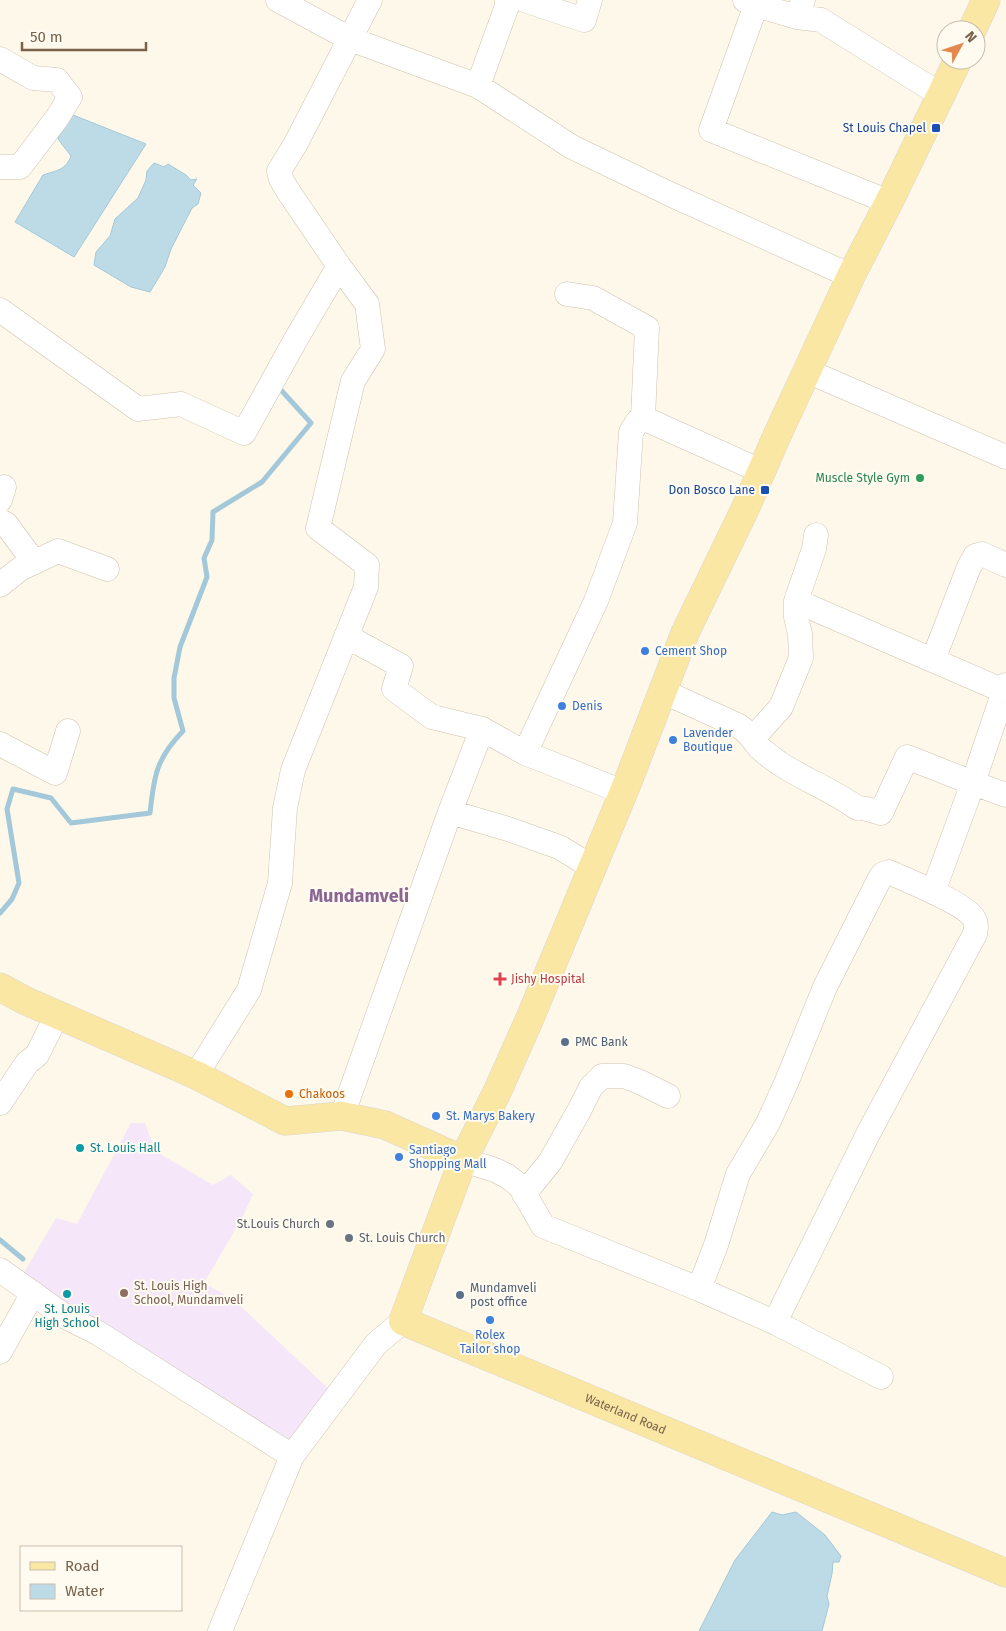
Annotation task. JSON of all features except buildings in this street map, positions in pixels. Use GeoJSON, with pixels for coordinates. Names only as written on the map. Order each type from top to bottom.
{"type":"FeatureCollection","features":[{"type":"Feature","properties":{"kind":"main road"},"geometry":{"type":"LineString","coordinates":[[977,20],[986,0]]}},
{"type":"Feature","properties":{"kind":"main road"},"geometry":{"type":"LineString","coordinates":[[404,1321],[463,1160],[498,1090],[530,1018],[623,792],[685,633],[746,507],[851,276],[953,70]]}},
{"type":"Feature","properties":{"kind":"main road"},"geometry":{"type":"LineString","coordinates":[[0,987],[57,1015],[196,1075],[285,1121],[342,1116],[385,1125],[463,1160]]}},
{"type":"Feature","properties":{"kind":"main road","name":"Waterland Road"},"geometry":{"type":"LineString","coordinates":[[404,1321],[1006,1573]]}},
{"type":"Feature","properties":{"kind":"street"},"geometry":{"type":"LineString","coordinates":[[278,0],[350,38],[478,86],[572,147],[672,195],[851,276]]}},
{"type":"Feature","properties":{"kind":"street"},"geometry":{"type":"LineString","coordinates":[[196,1075],[248,990],[280,883],[285,808],[293,770],[366,587],[367,565],[318,528],[354,381],[373,349],[367,304],[288,191],[279,171],[295,145],[370,0]]}},
{"type":"Feature","properties":{"kind":"street"},"geometry":{"type":"LineString","coordinates":[[478,86],[508,3],[507,0]]}},
{"type":"Feature","properties":{"kind":"street"},"geometry":{"type":"LineString","coordinates":[[524,0],[584,20],[590,0]]}},
{"type":"Feature","properties":{"kind":"street"},"geometry":{"type":"LineString","coordinates":[[889,202],[711,130],[751,2],[800,8],[941,95]]}},
{"type":"Feature","properties":{"kind":"street"},"geometry":{"type":"LineString","coordinates":[[0,59],[33,78],[57,80],[70,96],[57,118],[20,167],[0,167]]}},
{"type":"Feature","properties":{"kind":"street"},"geometry":{"type":"LineString","coordinates":[[0,310],[138,409],[181,404],[244,433],[296,338],[339,266]]}},
{"type":"Feature","properties":{"kind":"street"},"geometry":{"type":"LineString","coordinates":[[567,294],[594,298],[646,328],[643,418]]}},
{"type":"Feature","properties":{"kind":"street"},"geometry":{"type":"LineString","coordinates":[[807,371],[1006,457]]}},
{"type":"Feature","properties":{"kind":"street"},"geometry":{"type":"LineString","coordinates":[[525,754],[596,601],[625,523],[631,432],[638,420],[643,418],[762,471]]}},
{"type":"Feature","properties":{"kind":"street"},"geometry":{"type":"LineString","coordinates":[[0,521],[6,524],[34,562]]}},
{"type":"Feature","properties":{"kind":"street"},"geometry":{"type":"LineString","coordinates":[[753,738],[781,707],[801,658],[796,601],[814,549],[816,535]]}},
{"type":"Feature","properties":{"kind":"street"},"geometry":{"type":"LineString","coordinates":[[0,585],[20,569],[58,551],[107,569]]}},
{"type":"Feature","properties":{"kind":"street"},"geometry":{"type":"LineString","coordinates":[[933,660],[975,556],[982,554],[1006,565]]}},
{"type":"Feature","properties":{"kind":"street"},"geometry":{"type":"LineString","coordinates":[[796,601],[933,660],[1005,688],[933,892]]}},
{"type":"Feature","properties":{"kind":"street"},"geometry":{"type":"LineString","coordinates":[[346,636],[401,666],[394,689],[432,717],[482,729],[525,754],[623,792]]}},
{"type":"Feature","properties":{"kind":"street"},"geometry":{"type":"LineString","coordinates":[[662,691],[739,726],[749,733],[759,747],[791,770],[857,808],[863,807],[870,811],[881,813],[907,758],[1006,795]]}},
{"type":"Feature","properties":{"kind":"street"},"geometry":{"type":"LineString","coordinates":[[342,1116],[450,812],[482,729]]}},
{"type":"Feature","properties":{"kind":"street"},"geometry":{"type":"LineString","coordinates":[[0,744],[55,773],[68,732]]}},
{"type":"Feature","properties":{"kind":"street"},"geometry":{"type":"LineString","coordinates":[[450,812],[508,829],[559,847],[592,867]]}},
{"type":"Feature","properties":{"kind":"street"},"geometry":{"type":"LineString","coordinates":[[699,1289],[716,1245],[738,1174],[768,1123],[825,987],[880,878],[883,874],[889,872],[959,905],[974,916],[976,924],[975,934],[869,1132],[776,1323]]}},
{"type":"Feature","properties":{"kind":"street"},"geometry":{"type":"LineString","coordinates":[[0,1103],[27,1063],[37,1055],[57,1015]]}},
{"type":"Feature","properties":{"kind":"street"},"geometry":{"type":"LineString","coordinates":[[524,1194],[550,1162],[591,1087],[602,1076],[624,1076],[668,1096]]}},
{"type":"Feature","properties":{"kind":"street"},"geometry":{"type":"LineString","coordinates":[[463,1160],[508,1176],[520,1186],[543,1226],[699,1289],[776,1323],[880,1377]]}},
{"type":"Feature","properties":{"kind":"street"},"geometry":{"type":"LineString","coordinates":[[0,1270],[66,1318],[98,1333],[292,1456]]}},
{"type":"Feature","properties":{"kind":"street"},"geometry":{"type":"LineString","coordinates":[[0,1352],[33,1293]]}},
{"type":"Feature","properties":{"kind":"street"},"geometry":{"type":"LineString","coordinates":[[220,1631],[292,1456],[376,1344],[404,1321]]}},
{"type":"Feature","properties":{"kind":"shaded area","name":"St. Louis High School, Mundamveli"},"geometry":{"type":"Polygon","coordinates":[[[131,1123],[145,1123],[155,1151],[213,1185],[231,1175],[253,1194],[242,1218],[204,1283],[233,1299],[335,1395],[289,1453],[16,1286],[56,1218],[77,1224],[131,1123]]]}},
{"type":"Feature","properties":{"kind":"water"},"geometry":{"type":"Polygon","coordinates":[[[68,113],[146,144],[74,257],[15,222],[43,175],[60,169],[69,161],[71,156],[58,139],[68,113]]]}},
{"type":"Feature","properties":{"kind":"water"},"geometry":{"type":"Polygon","coordinates":[[[154,163],[164,167],[168,164],[191,180],[197,179],[193,185],[201,193],[198,204],[192,208],[171,249],[165,267],[150,292],[131,287],[94,265],[96,252],[110,236],[115,219],[138,198],[146,180],[147,171],[154,163]]]}},
{"type":"Feature","properties":{"kind":"water"},"geometry":{"type":"Polygon","coordinates":[[[772,1512],[782,1515],[796,1512],[825,1535],[841,1556],[839,1562],[833,1562],[827,1596],[829,1604],[822,1631],[699,1631],[735,1560],[772,1512]]]}},
{"type":"Feature","properties":{"kind":"waterway"},"geometry":{"type":"LineString","coordinates":[[0,913],[12,899],[19,883],[7,809],[13,789],[51,798],[71,823],[150,813],[155,778],[162,759],[183,731],[174,698],[174,678],[180,647],[207,577],[204,558],[212,540],[213,512],[262,482],[311,423],[281,390]]}},
{"type":"Feature","properties":{"kind":"waterway"},"geometry":{"type":"LineString","coordinates":[[0,1240],[23,1259]]}},
{"type":"Feature","properties":{"kind":"place","name":"St Louis Chapel"},"geometry":{"type":"Point","coordinates":[936,128]}},
{"type":"Feature","properties":{"kind":"place","name":"Muscle Style Gym"},"geometry":{"type":"Point","coordinates":[920,478]}},
{"type":"Feature","properties":{"kind":"place","name":"Don Bosco Lane"},"geometry":{"type":"Point","coordinates":[765,490]}},
{"type":"Feature","properties":{"kind":"place","name":"Cement Shop"},"geometry":{"type":"Point","coordinates":[645,651]}},
{"type":"Feature","properties":{"kind":"place","name":"Denis"},"geometry":{"type":"Point","coordinates":[562,706]}},
{"type":"Feature","properties":{"kind":"place","name":"Lavender Boutique"},"geometry":{"type":"Point","coordinates":[673,740]}},
{"type":"Feature","properties":{"kind":"place","name":"Jishy Hospital"},"geometry":{"type":"Point","coordinates":[500,979]}},
{"type":"Feature","properties":{"kind":"place","name":"PMC Bank"},"geometry":{"type":"Point","coordinates":[565,1042]}},
{"type":"Feature","properties":{"kind":"place","name":"Chakoos"},"geometry":{"type":"Point","coordinates":[289,1094]}},
{"type":"Feature","properties":{"kind":"place","name":"St. Marys Bakery"},"geometry":{"type":"Point","coordinates":[436,1116]}},
{"type":"Feature","properties":{"kind":"place","name":"St. Louis Hall"},"geometry":{"type":"Point","coordinates":[80,1148]}},
{"type":"Feature","properties":{"kind":"place","name":"Santiago Shopping Mall"},"geometry":{"type":"Point","coordinates":[399,1157]}},
{"type":"Feature","properties":{"kind":"place","name":"St.Louis Church"},"geometry":{"type":"Point","coordinates":[330,1224]}},
{"type":"Feature","properties":{"kind":"place","name":"St. Louis Church"},"geometry":{"type":"Point","coordinates":[349,1238]}},
{"type":"Feature","properties":{"kind":"place","name":"St. Louis High School, Mundamveli"},"geometry":{"type":"Point","coordinates":[124,1293]}},
{"type":"Feature","properties":{"kind":"place","name":"St. Louis High School"},"geometry":{"type":"Point","coordinates":[67,1294]}},
{"type":"Feature","properties":{"kind":"place","name":"Mundamveli post office"},"geometry":{"type":"Point","coordinates":[460,1295]}},
{"type":"Feature","properties":{"kind":"place","name":"Rolex Tailor shop"},"geometry":{"type":"Point","coordinates":[490,1320]}},
{"type":"Feature","properties":{"kind":"district","name":"Mundamveli"},"geometry":{"type":"Point","coordinates":[359,896]}}]}
